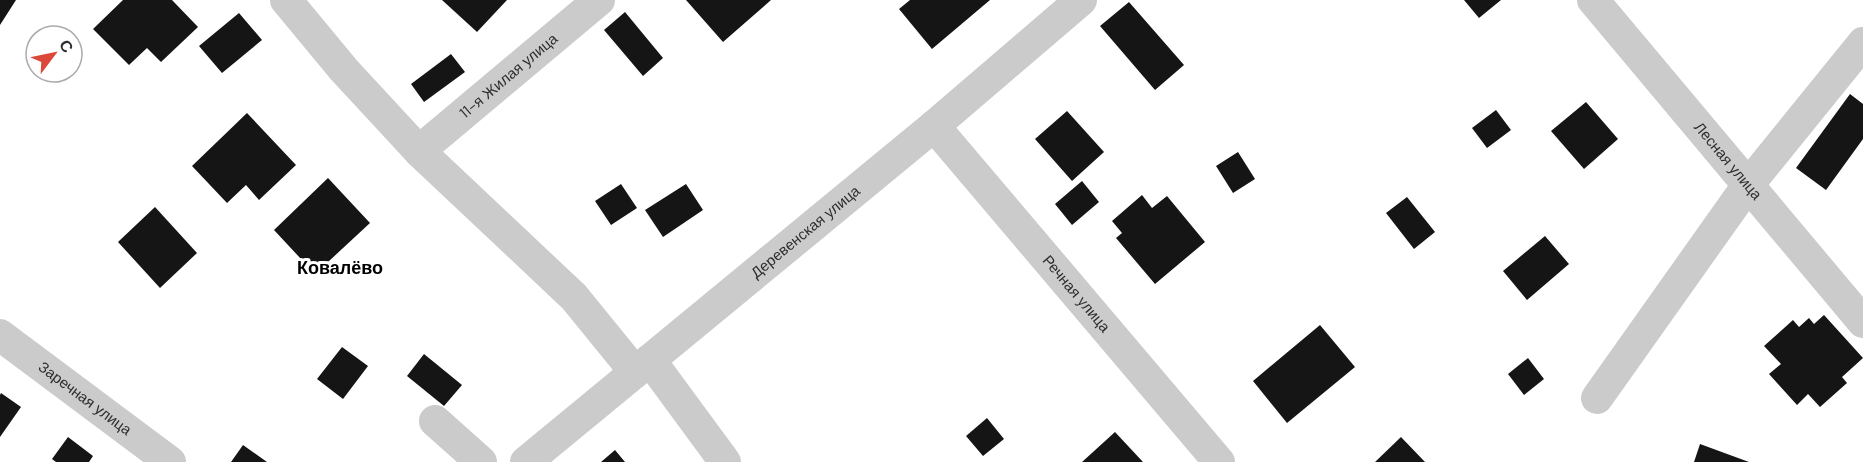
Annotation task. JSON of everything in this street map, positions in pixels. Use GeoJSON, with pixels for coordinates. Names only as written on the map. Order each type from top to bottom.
{"type":"FeatureCollection","features":[{"type":"Feature","properties":{"kind":"street"},"geometry":{"type":"LineString","coordinates":[[286,0],[344,70],[419,151],[574,297],[643,366],[725,462]]}},
{"type":"Feature","properties":{"kind":"street","name":"11-я Жилая улица"},"geometry":{"type":"LineString","coordinates":[[419,151],[599,0]]}},
{"type":"Feature","properties":{"kind":"street","name":"Деревенская улица"},"geometry":{"type":"LineString","coordinates":[[526,462],[934,126],[1081,0]]}},
{"type":"Feature","properties":{"kind":"street","name":"Лесная улица"},"geometry":{"type":"LineString","coordinates":[[1593,0],[1863,322]]}},
{"type":"Feature","properties":{"kind":"street"},"geometry":{"type":"LineString","coordinates":[[1597,398],[1748,185],[1863,43]]}},
{"type":"Feature","properties":{"kind":"street","name":"Речная улица"},"geometry":{"type":"LineString","coordinates":[[934,126],[1219,462]]}},
{"type":"Feature","properties":{"kind":"street","name":"Заречная улица"},"geometry":{"type":"LineString","coordinates":[[0,335],[170,462]]}},
{"type":"Feature","properties":{"kind":"street"},"geometry":{"type":"LineString","coordinates":[[435,421],[481,462]]}},
{"type":"Feature","properties":{"kind":"building"},"geometry":{"type":"Polygon","coordinates":[[[0,0],[16,0],[0,25],[0,0]]]}},
{"type":"Feature","properties":{"kind":"building"},"geometry":{"type":"Polygon","coordinates":[[[123,0],[172,0],[198,27],[161,62],[147,48],[129,65],[93,29],[123,0]]]}},
{"type":"Feature","properties":{"kind":"building"},"geometry":{"type":"Polygon","coordinates":[[[442,0],[507,0],[477,32],[442,0]]]}},
{"type":"Feature","properties":{"kind":"building"},"geometry":{"type":"Polygon","coordinates":[[[686,0],[771,0],[723,42],[686,0]]]}},
{"type":"Feature","properties":{"kind":"building"},"geometry":{"type":"Polygon","coordinates":[[[910,0],[990,0],[932,49],[899,9],[910,0]]]}},
{"type":"Feature","properties":{"kind":"building"},"geometry":{"type":"Polygon","coordinates":[[[1464,0],[1501,0],[1479,18],[1464,0]]]}},
{"type":"Feature","properties":{"kind":"building"},"geometry":{"type":"Polygon","coordinates":[[[1129,2],[1184,65],[1155,90],[1100,26],[1129,2]]]}},
{"type":"Feature","properties":{"kind":"building"},"geometry":{"type":"Polygon","coordinates":[[[625,12],[663,58],[643,76],[604,30],[625,12]]]}},
{"type":"Feature","properties":{"kind":"building"},"geometry":{"type":"Polygon","coordinates":[[[239,13],[262,40],[222,73],[199,46],[239,13]]]}},
{"type":"Feature","properties":{"kind":"building"},"geometry":{"type":"Polygon","coordinates":[[[451,54],[465,72],[424,102],[411,84],[451,54]]]}},
{"type":"Feature","properties":{"kind":"building"},"geometry":{"type":"Polygon","coordinates":[[[1850,94],[1863,104],[1863,139],[1826,190],[1796,168],[1850,94]]]}},
{"type":"Feature","properties":{"kind":"building"},"geometry":{"type":"Polygon","coordinates":[[[1586,102],[1618,139],[1584,169],[1551,131],[1586,102]]]}},
{"type":"Feature","properties":{"kind":"building"},"geometry":{"type":"Polygon","coordinates":[[[1496,110],[1511,130],[1487,148],[1472,128],[1496,110]]]}},
{"type":"Feature","properties":{"kind":"building"},"geometry":{"type":"Polygon","coordinates":[[[1067,111],[1104,152],[1072,181],[1035,139],[1067,111]]]}},
{"type":"Feature","properties":{"kind":"building"},"geometry":{"type":"Polygon","coordinates":[[[247,113],[296,165],[259,200],[246,185],[227,203],[192,166],[247,113]]]}},
{"type":"Feature","properties":{"kind":"building"},"geometry":{"type":"Polygon","coordinates":[[[1238,152],[1255,179],[1233,193],[1216,166],[1238,152]]]}},
{"type":"Feature","properties":{"kind":"building"},"geometry":{"type":"Polygon","coordinates":[[[328,178],[370,223],[315,274],[274,230],[328,178]]]}},
{"type":"Feature","properties":{"kind":"building"},"geometry":{"type":"Polygon","coordinates":[[[1082,181],[1099,202],[1072,225],[1055,204],[1082,181]]]}},
{"type":"Feature","properties":{"kind":"building"},"geometry":{"type":"Polygon","coordinates":[[[621,184],[637,208],[611,225],[595,201],[621,184]]]}},
{"type":"Feature","properties":{"kind":"building"},"geometry":{"type":"Polygon","coordinates":[[[686,184],[703,210],[663,237],[645,210],[686,184]]]}},
{"type":"Feature","properties":{"kind":"building"},"geometry":{"type":"Polygon","coordinates":[[[1142,195],[1152,208],[1167,196],[1205,242],[1155,284],[1116,238],[1122,233],[1112,221],[1142,195]]]}},
{"type":"Feature","properties":{"kind":"building"},"geometry":{"type":"Polygon","coordinates":[[[1407,197],[1435,232],[1414,249],[1386,213],[1407,197]]]}},
{"type":"Feature","properties":{"kind":"building"},"geometry":{"type":"Polygon","coordinates":[[[155,207],[197,253],[160,288],[118,242],[155,207]]]}},
{"type":"Feature","properties":{"kind":"building"},"geometry":{"type":"Polygon","coordinates":[[[1545,236],[1569,264],[1527,300],[1503,271],[1545,236]]]}},
{"type":"Feature","properties":{"kind":"building"},"geometry":{"type":"Polygon","coordinates":[[[1824,315],[1863,358],[1842,377],[1847,383],[1820,407],[1808,394],[1797,405],[1769,374],[1781,364],[1764,346],[1793,320],[1799,327],[1809,318],[1814,324],[1824,315]]]}},
{"type":"Feature","properties":{"kind":"building"},"geometry":{"type":"Polygon","coordinates":[[[1320,325],[1355,367],[1287,423],[1253,381],[1320,325]]]}},
{"type":"Feature","properties":{"kind":"building"},"geometry":{"type":"Polygon","coordinates":[[[342,347],[368,366],[343,399],[317,379],[342,347]]]}},
{"type":"Feature","properties":{"kind":"building"},"geometry":{"type":"Polygon","coordinates":[[[424,354],[462,385],[444,406],[407,376],[424,354]]]}},
{"type":"Feature","properties":{"kind":"building"},"geometry":{"type":"Polygon","coordinates":[[[1528,358],[1544,379],[1524,395],[1508,374],[1528,358]]]}},
{"type":"Feature","properties":{"kind":"building"},"geometry":{"type":"Polygon","coordinates":[[[1,393],[21,407],[0,437],[0,395],[1,393]]]}},
{"type":"Feature","properties":{"kind":"building"},"geometry":{"type":"Polygon","coordinates":[[[987,418],[1004,439],[983,456],[966,436],[987,418]]]}},
{"type":"Feature","properties":{"kind":"building"},"geometry":{"type":"Polygon","coordinates":[[[1115,432],[1143,462],[1082,462],[1115,432]]]}},
{"type":"Feature","properties":{"kind":"building"},"geometry":{"type":"Polygon","coordinates":[[[68,437],[93,456],[89,462],[56,462],[52,459],[68,437]]]}},
{"type":"Feature","properties":{"kind":"building"},"geometry":{"type":"Polygon","coordinates":[[[1401,437],[1425,462],[1375,462],[1401,437]]]}},
{"type":"Feature","properties":{"kind":"building"},"geometry":{"type":"Polygon","coordinates":[[[1700,444],[1749,462],[1694,462],[1700,444]]]}},
{"type":"Feature","properties":{"kind":"building"},"geometry":{"type":"Polygon","coordinates":[[[243,445],[267,462],[231,462],[243,445]]]}},
{"type":"Feature","properties":{"kind":"building"},"geometry":{"type":"Polygon","coordinates":[[[615,450],[625,462],[601,462],[615,450]]]}},
{"type":"Feature","properties":{"kind":"district","name":"Ковалёво"},"geometry":{"type":"Point","coordinates":[340,268]}}]}
